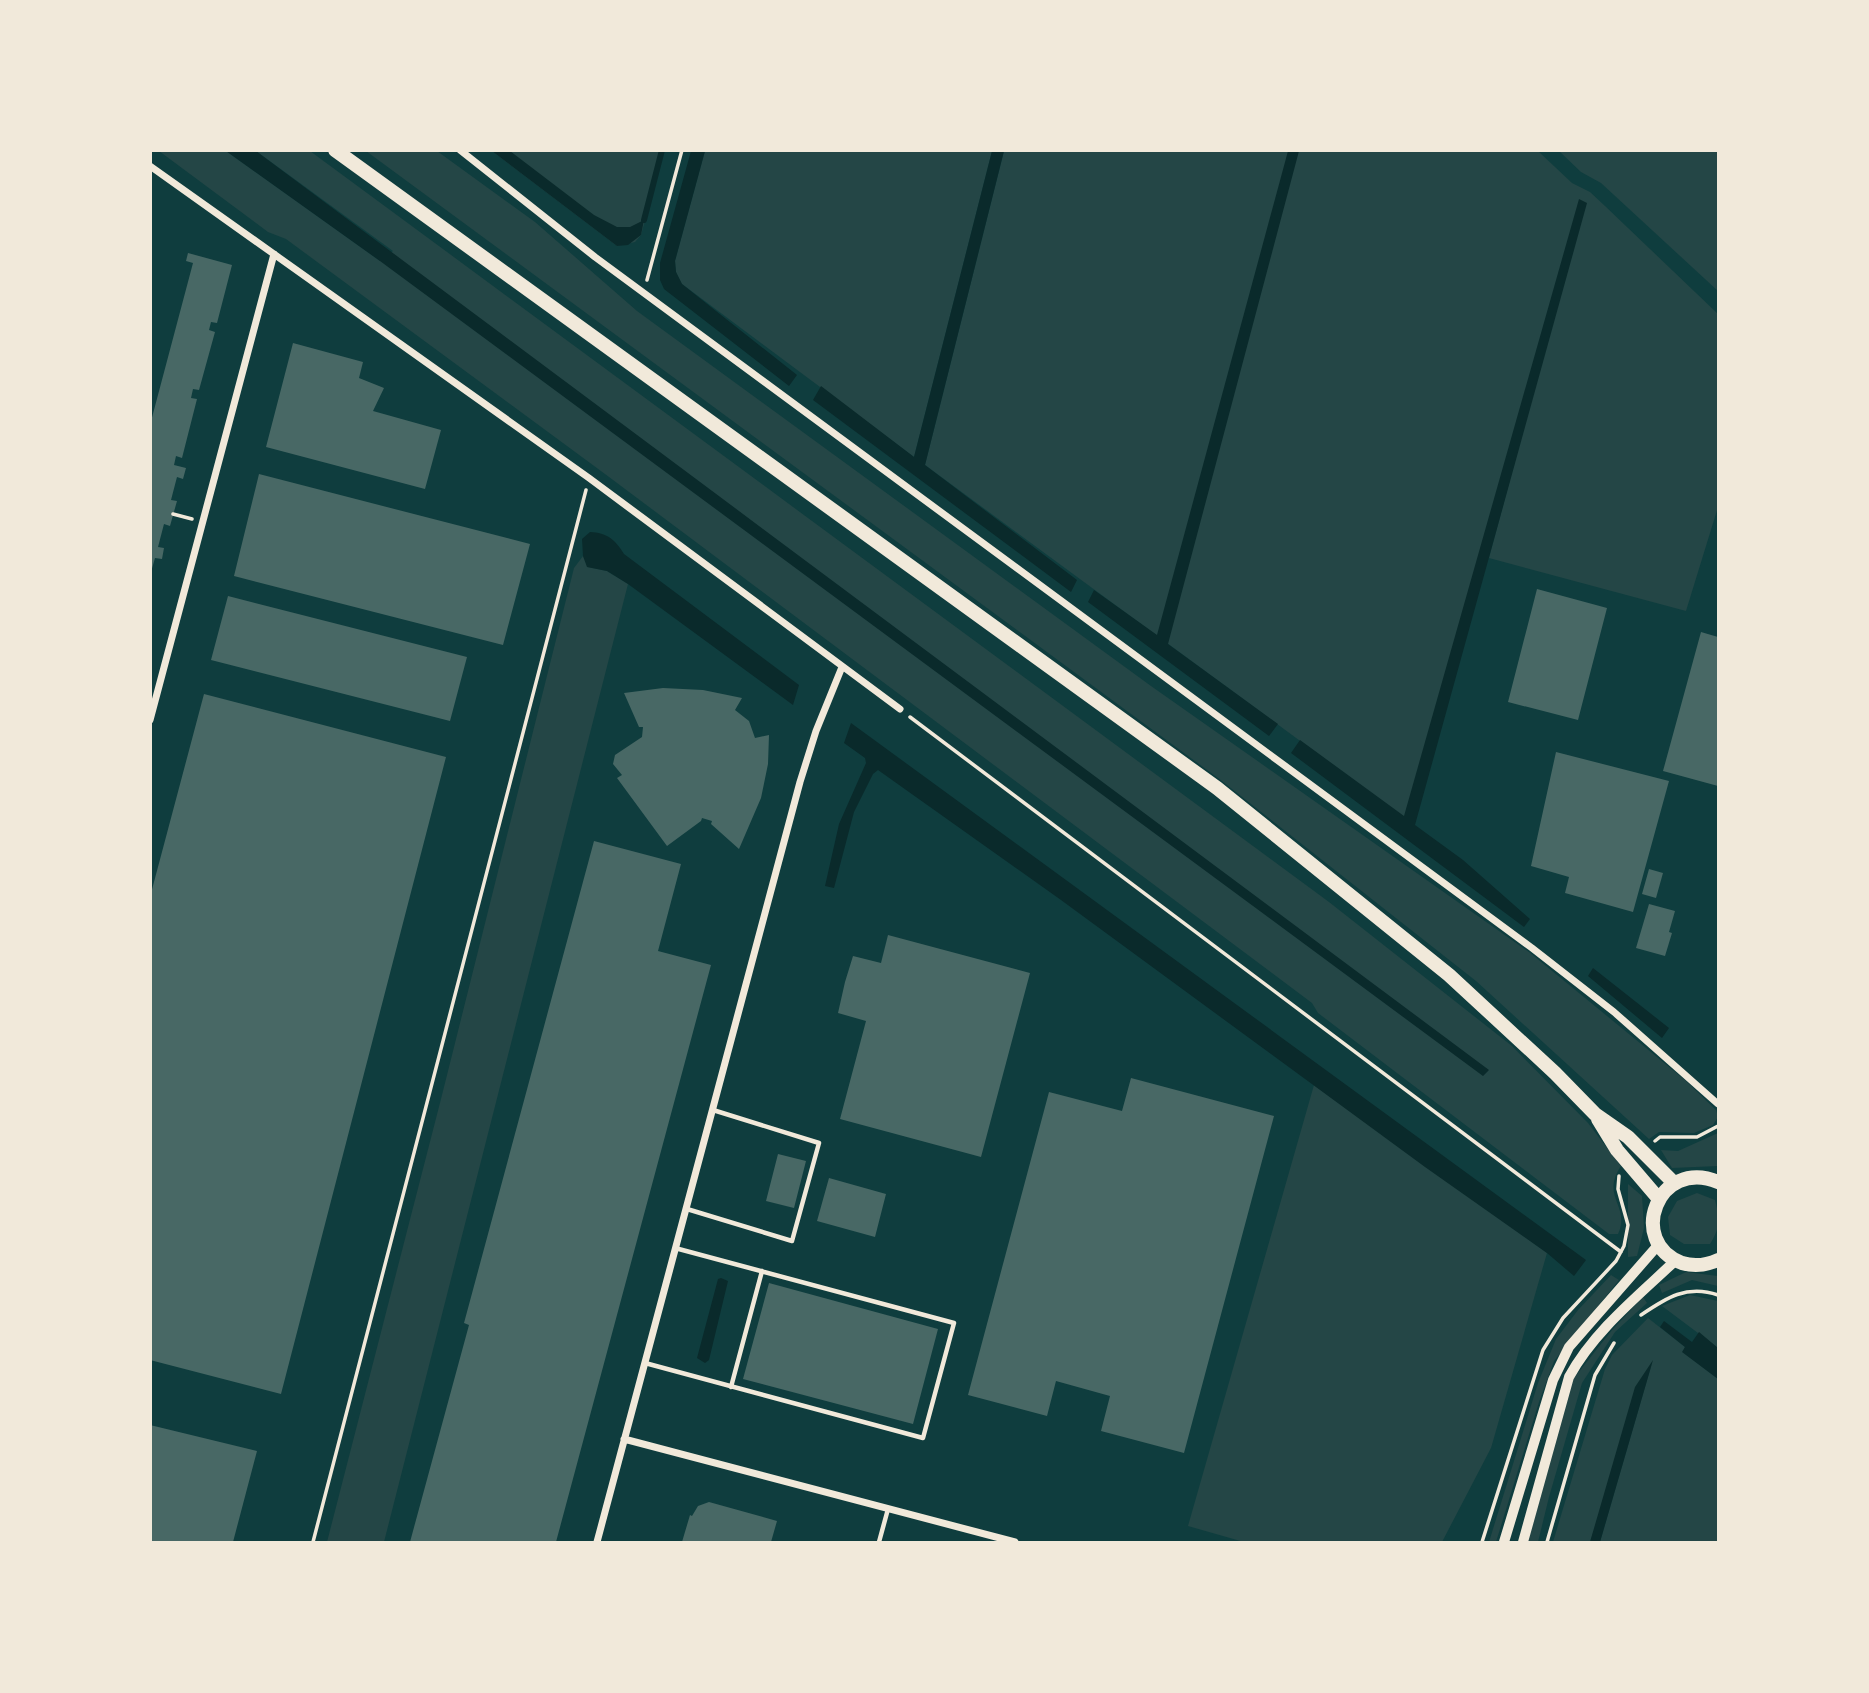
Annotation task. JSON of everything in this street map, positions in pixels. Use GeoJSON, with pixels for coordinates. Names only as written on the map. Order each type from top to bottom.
{"type":"FeatureCollection","features":[{"type":"Feature","properties":{"kind":"main road"},"geometry":{"type":"LineString","coordinates":[[335,150],[1217,788],[1449,975],[1555,1073],[1595,1114],[1628,1137],[1674,1183]]}},
{"type":"Feature","properties":{"kind":"main road"},"geometry":{"type":"LineString","coordinates":[[1595,1114],[1616,1150],[1658,1198]]}},
{"type":"Feature","properties":{"kind":"main road"},"geometry":{"type":"LineString","coordinates":[[1718,1182],[1697,1177],[1674,1183],[1658,1198],[1653,1221],[1659,1244],[1676,1260],[1699,1266],[1718,1260]]}},
{"type":"Feature","properties":{"kind":"street"},"geometry":{"type":"LineString","coordinates":[[460,150],[643,292],[1532,947],[1614,1012],[1718,1104]]}},
{"type":"Feature","properties":{"kind":"street"},"geometry":{"type":"LineString","coordinates":[[150,166],[589,478],[900,709]]}},
{"type":"Feature","properties":{"kind":"street"},"geometry":{"type":"LineString","coordinates":[[150,720],[274,254]]}},
{"type":"Feature","properties":{"kind":"street"},"geometry":{"type":"LineString","coordinates":[[597,1542],[800,782],[816,731],[842,667]]}},
{"type":"Feature","properties":{"kind":"street"},"geometry":{"type":"LineString","coordinates":[[1503,1542],[1553,1380],[1569,1347],[1659,1244]]}},
{"type":"Feature","properties":{"kind":"street"},"geometry":{"type":"LineString","coordinates":[[1523,1542],[1572,1371],[1601,1333],[1676,1260]]}},
{"type":"Feature","properties":{"kind":"street"},"geometry":{"type":"LineString","coordinates":[[624,1439],[1015,1542]]}},
{"type":"Feature","properties":{"kind":"lane"},"geometry":{"type":"LineString","coordinates":[[686,1208],[792,1241],[820,1143],[712,1110]]}},
{"type":"Feature","properties":{"kind":"lane"},"geometry":{"type":"LineString","coordinates":[[644,1363],[923,1438],[954,1323],[675,1248]]}},
{"type":"Feature","properties":{"kind":"lane"},"geometry":{"type":"LineString","coordinates":[[732,1387],[762,1271]]}},
{"type":"Feature","properties":{"kind":"lane"},"geometry":{"type":"LineString","coordinates":[[879,1542],[888,1509]]}},
{"type":"Feature","properties":{"kind":"path"},"geometry":{"type":"LineString","coordinates":[[643,292],[682,150]]}},
{"type":"Feature","properties":{"kind":"path"},"geometry":{"type":"LineString","coordinates":[[313,1542],[589,478]]}},
{"type":"Feature","properties":{"kind":"path"},"geometry":{"type":"LineString","coordinates":[[173,514],[203,522]]}},
{"type":"Feature","properties":{"kind":"path"},"geometry":{"type":"LineString","coordinates":[[900,709],[1621,1252]]}},
{"type":"Feature","properties":{"kind":"path"},"geometry":{"type":"LineString","coordinates":[[1643,1152],[1660,1137],[1698,1137],[1718,1126]]}},
{"type":"Feature","properties":{"kind":"path"},"geometry":{"type":"LineString","coordinates":[[1482,1542],[1543,1350],[1563,1318],[1616,1261],[1621,1252],[1628,1225],[1617,1182],[1630,1165]]}},
{"type":"Feature","properties":{"kind":"path"},"geometry":{"type":"LineString","coordinates":[[1635,1319],[1675,1294],[1692,1290],[1718,1295]]}},
{"type":"Feature","properties":{"kind":"path"},"geometry":{"type":"LineString","coordinates":[[1547,1542],[1595,1376],[1616,1339]]}},
{"type":"Feature","properties":{"kind":"shaded area"},"geometry":{"type":"Polygon","coordinates":[[[159,151],[226,151],[380,261],[393,251],[256,151],[310,151],[1329,902],[1512,1046],[1588,1123],[1621,1166],[1614,1186],[1621,1216],[1618,1234],[1609,1234],[1318,1013],[1312,1003],[605,474],[286,239],[268,232],[159,151]]]}},
{"type":"Feature","properties":{"kind":"shaded area"},"geometry":{"type":"Polygon","coordinates":[[[226,151],[256,151],[1489,1070],[1483,1076],[380,261],[226,151]]]}},
{"type":"Feature","properties":{"kind":"shaded area"},"geometry":{"type":"Polygon","coordinates":[[[366,151],[437,151],[535,222],[637,311],[1151,686],[1529,952],[1685,1080],[1716,1110],[1718,1117],[1713,1125],[1694,1133],[1659,1132],[1649,1139],[1476,981],[1218,778],[366,151]]]}},
{"type":"Feature","properties":{"kind":"shaded area"},"geometry":{"type":"Polygon","coordinates":[[[492,151],[664,151],[641,235],[635,242],[617,246],[492,151]]]}},
{"type":"Feature","properties":{"kind":"shaded area"},"geometry":{"type":"Polygon","coordinates":[[[492,151],[510,151],[594,215],[617,227],[630,227],[644,220],[641,235],[628,245],[617,246],[492,151]]]}},
{"type":"Feature","properties":{"kind":"shaded area"},"geometry":{"type":"Polygon","coordinates":[[[691,151],[705,151],[675,261],[676,272],[682,284],[797,375],[789,386],[664,289],[660,280],[660,263],[691,151]]]}},
{"type":"Feature","properties":{"kind":"shaded area"},"geometry":{"type":"Polygon","coordinates":[[[705,151],[992,151],[914,457],[682,284],[676,272],[675,261],[705,151]]]}},
{"type":"Feature","properties":{"kind":"shaded area"},"geometry":{"type":"Polygon","coordinates":[[[992,151],[1004,151],[925,465],[1077,580],[1071,592],[813,400],[821,386],[914,457],[992,151]]]}},
{"type":"Feature","properties":{"kind":"shaded area"},"geometry":{"type":"Polygon","coordinates":[[[1004,151],[1538,151],[1572,183],[1590,192],[1718,314],[1718,507],[1686,611],[1489,558],[1538,375],[1413,824],[925,465],[1004,151]]]}},
{"type":"Feature","properties":{"kind":"shaded area"},"geometry":{"type":"Polygon","coordinates":[[[1288,151],[1299,151],[1168,644],[1278,724],[1269,736],[1088,602],[1094,590],[1157,635],[1288,151]]]}},
{"type":"Feature","properties":{"kind":"shaded area"},"geometry":{"type":"Polygon","coordinates":[[[1559,151],[1718,151],[1718,291],[1601,183],[1581,172],[1559,151]]]}},
{"type":"Feature","properties":{"kind":"shaded area"},"geometry":{"type":"Polygon","coordinates":[[[1579,199],[1587,203],[1415,825],[1463,860],[1530,919],[1524,927],[1291,753],[1300,740],[1404,816],[1579,199]]]}},
{"type":"Feature","properties":{"kind":"shaded area"},"geometry":{"type":"Polygon","coordinates":[[[590,532],[610,538],[624,554],[799,685],[793,705],[628,584],[607,571],[587,567],[582,539],[590,532]]]}},
{"type":"Feature","properties":{"kind":"shaded area"},"geometry":{"type":"Polygon","coordinates":[[[583,556],[588,567],[607,571],[628,584],[384,1542],[327,1542],[574,568],[583,556]]]}},
{"type":"Feature","properties":{"kind":"shaded area"},"geometry":{"type":"Polygon","coordinates":[[[851,723],[1586,1260],[1574,1276],[1547,1253],[878,770],[873,774],[854,812],[834,888],[825,886],[839,824],[866,763],[865,758],[844,743],[851,723]]]}},
{"type":"Feature","properties":{"kind":"shaded area"},"geometry":{"type":"Polygon","coordinates":[[[1593,968],[1669,1028],[1662,1038],[1588,976],[1593,968]]]}},
{"type":"Feature","properties":{"kind":"shaded area"},"geometry":{"type":"Polygon","coordinates":[[[1314,1085],[1547,1253],[1491,1448],[1442,1542],[1244,1542],[1188,1526],[1314,1085]]]}},
{"type":"Feature","properties":{"kind":"shaded area"},"geometry":{"type":"Polygon","coordinates":[[[1718,1133],[1718,1166],[1672,1168],[1661,1150],[1678,1151],[1718,1133]]]}},
{"type":"Feature","properties":{"kind":"shaded area"},"geometry":{"type":"Polygon","coordinates":[[[1628,1184],[1642,1196],[1644,1228],[1637,1256],[1628,1257],[1628,1184]]]}},
{"type":"Feature","properties":{"kind":"shaded area"},"geometry":{"type":"Polygon","coordinates":[[[1697,1193],[1715,1200],[1718,1212],[1716,1233],[1710,1244],[1684,1244],[1670,1235],[1668,1217],[1677,1201],[1697,1193]]]}},
{"type":"Feature","properties":{"kind":"shaded area"},"geometry":{"type":"Polygon","coordinates":[[[1686,1272],[1718,1276],[1718,1286],[1692,1280],[1662,1293],[1659,1285],[1686,1272]]]}},
{"type":"Feature","properties":{"kind":"shaded area"},"geometry":{"type":"Polygon","coordinates":[[[1611,1275],[1619,1280],[1554,1361],[1496,1542],[1489,1542],[1538,1383],[1556,1339],[1578,1310],[1611,1275]]]}},
{"type":"Feature","properties":{"kind":"shaded area"},"geometry":{"type":"Polygon","coordinates":[[[718,1279],[728,1281],[709,1360],[705,1363],[697,1358],[718,1279]]]}},
{"type":"Feature","properties":{"kind":"shaded area"},"geometry":{"type":"Polygon","coordinates":[[[1690,1295],[1718,1301],[1718,1348],[1662,1306],[1690,1295]]]}},
{"type":"Feature","properties":{"kind":"shaded area"},"geometry":{"type":"Polygon","coordinates":[[[1643,1297],[1647,1303],[1615,1332],[1582,1383],[1538,1542],[1528,1542],[1574,1378],[1612,1330],[1643,1297]]]}},
{"type":"Feature","properties":{"kind":"shaded area"},"geometry":{"type":"Polygon","coordinates":[[[1648,1318],[1685,1347],[1683,1352],[1718,1379],[1718,1542],[1600,1542],[1652,1363],[1590,1542],[1553,1542],[1605,1369],[1612,1355],[1648,1318]]]}},
{"type":"Feature","properties":{"kind":"shaded area"},"geometry":{"type":"Polygon","coordinates":[[[1664,1321],[1692,1342],[1699,1332],[1718,1348],[1718,1379],[1682,1352],[1685,1347],[1660,1327],[1664,1321]]]}},
{"type":"Feature","properties":{"kind":"shaded area"},"geometry":{"type":"Polygon","coordinates":[[[1653,1360],[1600,1542],[1590,1542],[1635,1387],[1653,1360]]]}},
{"type":"Feature","properties":{"kind":"building"},"geometry":{"type":"Polygon","coordinates":[[[188,253],[232,265],[217,323],[211,322],[209,330],[215,332],[199,390],[193,389],[191,398],[197,399],[182,458],[176,456],[174,465],[186,468],[183,479],[177,477],[171,500],[177,501],[170,526],[164,524],[158,547],[164,548],[162,559],[155,558],[151,572],[150,425],[193,263],[186,261],[188,253]]]}},
{"type":"Feature","properties":{"kind":"building"},"geometry":{"type":"Polygon","coordinates":[[[293,343],[363,362],[359,378],[384,388],[373,411],[441,430],[425,489],[266,447],[293,343]]]}},
{"type":"Feature","properties":{"kind":"building"},"geometry":{"type":"Polygon","coordinates":[[[259,474],[530,544],[503,645],[234,576],[259,474]]]}},
{"type":"Feature","properties":{"kind":"building"},"geometry":{"type":"Polygon","coordinates":[[[1537,589],[1607,608],[1578,720],[1508,702],[1537,589]]]}},
{"type":"Feature","properties":{"kind":"building"},"geometry":{"type":"Polygon","coordinates":[[[228,596],[467,657],[450,721],[211,660],[228,596]]]}},
{"type":"Feature","properties":{"kind":"building"},"geometry":{"type":"Polygon","coordinates":[[[1701,632],[1718,637],[1718,786],[1663,771],[1701,632]]]}},
{"type":"Feature","properties":{"kind":"building"},"geometry":{"type":"Polygon","coordinates":[[[663,688],[703,690],[742,698],[735,710],[749,721],[755,738],[769,735],[768,764],[761,798],[739,849],[711,824],[712,821],[702,818],[667,846],[617,778],[622,775],[613,764],[615,755],[642,737],[643,727],[639,727],[624,693],[663,688]]]}},
{"type":"Feature","properties":{"kind":"building"},"geometry":{"type":"Polygon","coordinates":[[[204,694],[446,757],[281,1394],[150,1360],[150,897],[204,694]]]}},
{"type":"Feature","properties":{"kind":"building"},"geometry":{"type":"Polygon","coordinates":[[[1556,752],[1669,781],[1633,912],[1565,893],[1569,877],[1531,866],[1556,752]]]}},
{"type":"Feature","properties":{"kind":"building"},"geometry":{"type":"Polygon","coordinates":[[[594,841],[681,864],[658,951],[711,965],[556,1542],[410,1542],[469,1325],[464,1323],[594,841]]]}},
{"type":"Feature","properties":{"kind":"building"},"geometry":{"type":"Polygon","coordinates":[[[1649,869],[1663,873],[1656,898],[1642,894],[1649,869]]]}},
{"type":"Feature","properties":{"kind":"building"},"geometry":{"type":"Polygon","coordinates":[[[1649,904],[1675,911],[1665,956],[1636,948],[1649,904]]]}},
{"type":"Feature","properties":{"kind":"building"},"geometry":{"type":"Polygon","coordinates":[[[888,935],[1030,973],[981,1157],[840,1119],[866,1021],[838,1013],[845,982],[853,956],[881,963],[888,935]]]}},
{"type":"Feature","properties":{"kind":"building"},"geometry":{"type":"Polygon","coordinates":[[[1131,1078],[1274,1116],[1184,1453],[1101,1431],[1110,1396],[1056,1381],[1047,1416],[968,1395],[1049,1092],[1122,1111],[1131,1078]]]}},
{"type":"Feature","properties":{"kind":"building"},"geometry":{"type":"Polygon","coordinates":[[[778,1154],[806,1161],[794,1208],[766,1201],[778,1154]]]}},
{"type":"Feature","properties":{"kind":"building"},"geometry":{"type":"Polygon","coordinates":[[[829,1178],[886,1194],[875,1237],[817,1221],[829,1178]]]}},
{"type":"Feature","properties":{"kind":"building"},"geometry":{"type":"Polygon","coordinates":[[[769,1283],[938,1329],[913,1424],[743,1379],[769,1283]]]}},
{"type":"Feature","properties":{"kind":"building"},"geometry":{"type":"Polygon","coordinates":[[[150,1425],[257,1451],[233,1542],[150,1542],[150,1425]]]}},
{"type":"Feature","properties":{"kind":"building"},"geometry":{"type":"Polygon","coordinates":[[[709,1502],[777,1521],[771,1542],[682,1542],[690,1515],[692,1516],[698,1506],[709,1502]]]}},
{"type":"Feature","properties":{"kind":"waterway"},"geometry":{"type":"LineString","coordinates":[[644,220],[662,150]]}}]}
